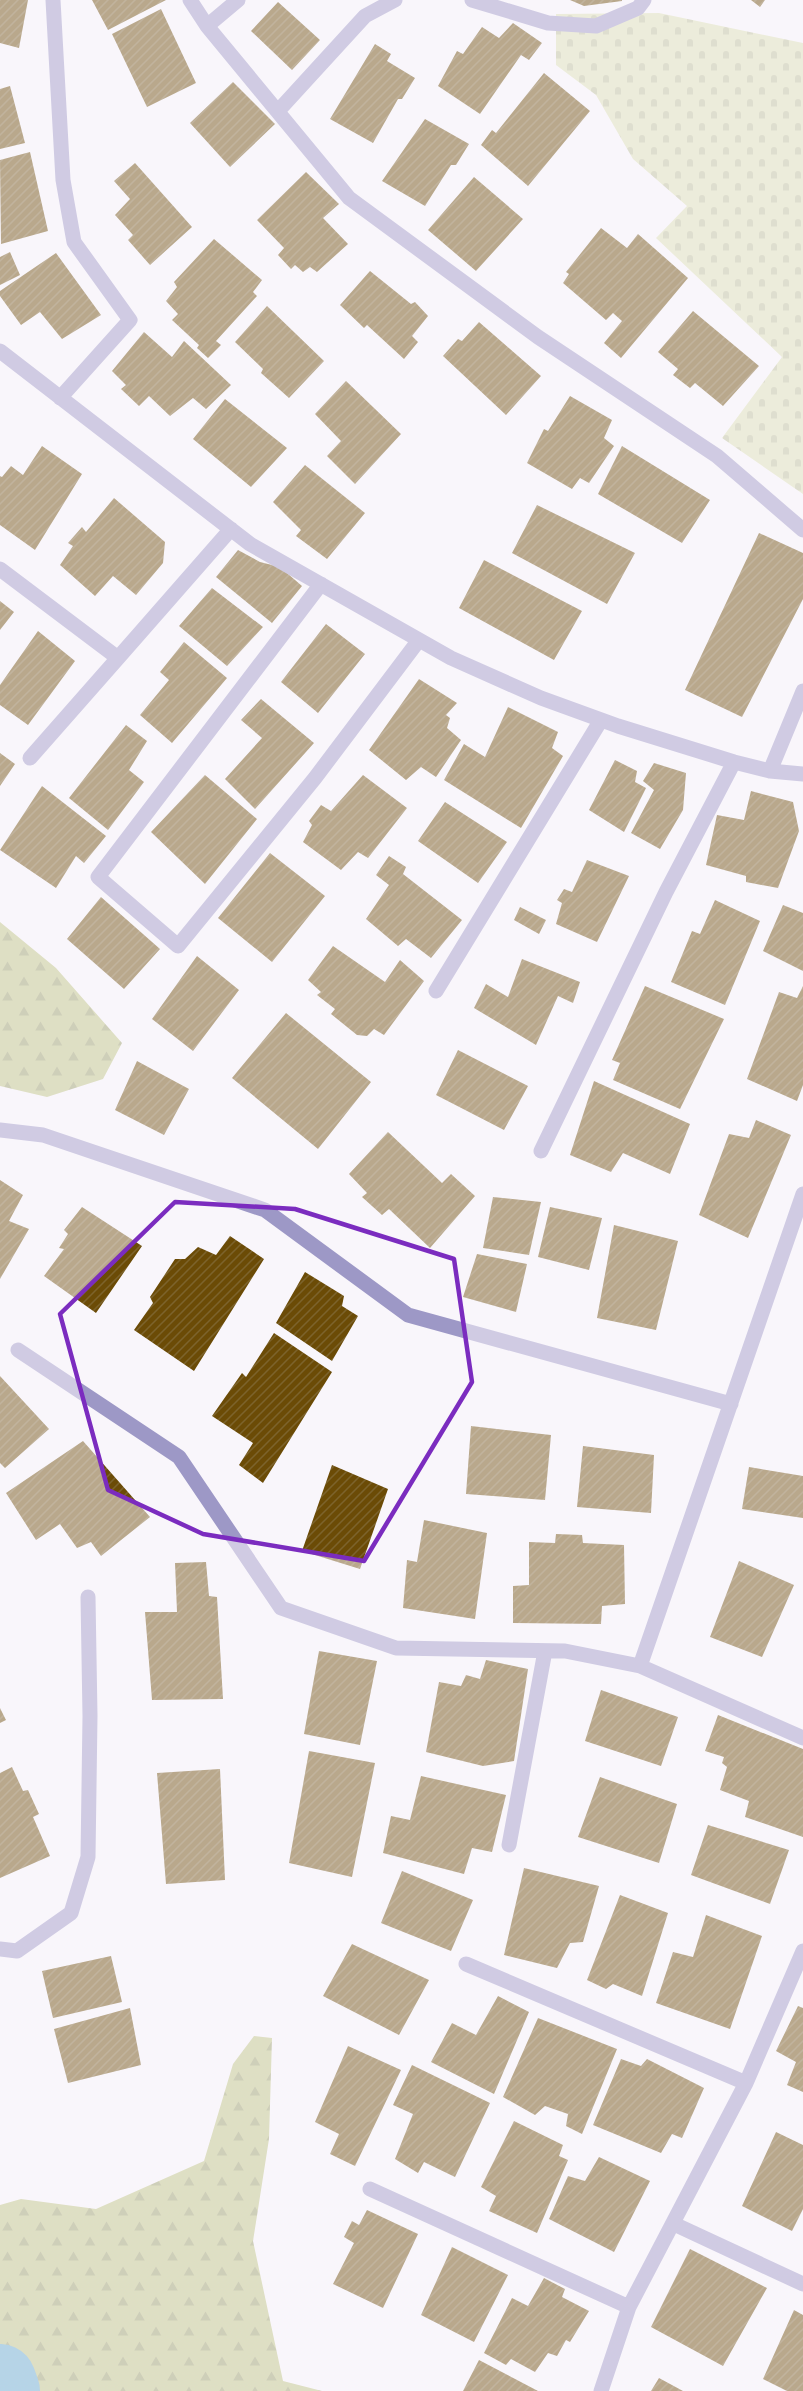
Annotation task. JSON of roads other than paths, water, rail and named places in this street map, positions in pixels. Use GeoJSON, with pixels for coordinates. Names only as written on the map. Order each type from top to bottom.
{"type":"FeatureCollection","features":[{"type":"Feature","properties":{"kind":"street"},"geometry":{"type":"LineString","coordinates":[[53,0],[63,180],[74,242],[130,320],[60,398]]}},
{"type":"Feature","properties":{"kind":"street"},"geometry":{"type":"LineString","coordinates":[[190,0],[207,26],[350,198],[538,337],[717,456],[803,530]]}},
{"type":"Feature","properties":{"kind":"street"},"geometry":{"type":"LineString","coordinates":[[207,26],[238,0]]}},
{"type":"Feature","properties":{"kind":"street"},"geometry":{"type":"LineString","coordinates":[[279,110],[365,16],[394,0]]}},
{"type":"Feature","properties":{"kind":"street"},"geometry":{"type":"LineString","coordinates":[[472,0],[548,23],[596,26],[638,8],[644,0]]}},
{"type":"Feature","properties":{"kind":"street"},"geometry":{"type":"LineString","coordinates":[[0,351],[250,543],[451,658],[541,698],[601,720],[734,762],[770,771],[803,774]]}},
{"type":"Feature","properties":{"kind":"street"},"geometry":{"type":"LineString","coordinates":[[30,758],[231,529]]}},
{"type":"Feature","properties":{"kind":"street"},"geometry":{"type":"LineString","coordinates":[[0,569],[118,658]]}},
{"type":"Feature","properties":{"kind":"street"},"geometry":{"type":"LineString","coordinates":[[321,584],[98,877],[178,946],[315,778],[419,640]]}},
{"type":"Feature","properties":{"kind":"street"},"geometry":{"type":"LineString","coordinates":[[770,771],[803,690]]}},
{"type":"Feature","properties":{"kind":"street"},"geometry":{"type":"LineString","coordinates":[[436,991],[601,720]]}},
{"type":"Feature","properties":{"kind":"street"},"geometry":{"type":"LineString","coordinates":[[541,1151],[666,892],[734,762]]}},
{"type":"Feature","properties":{"kind":"street"},"geometry":{"type":"LineString","coordinates":[[0,1130],[43,1135],[265,1210],[408,1315],[731,1404]]}},
{"type":"Feature","properties":{"kind":"street"},"geometry":{"type":"LineString","coordinates":[[640,1666],[803,1194]]}},
{"type":"Feature","properties":{"kind":"street"},"geometry":{"type":"LineString","coordinates":[[18,1350],[178,1457],[280,1608],[396,1648],[565,1651],[640,1666],[803,1738]]}},
{"type":"Feature","properties":{"kind":"street"},"geometry":{"type":"LineString","coordinates":[[0,1948],[17,1951],[70,1913],[88,1857],[90,1716],[88,1597]]}},
{"type":"Feature","properties":{"kind":"street"},"geometry":{"type":"LineString","coordinates":[[508,1845],[545,1651]]}},
{"type":"Feature","properties":{"kind":"street"},"geometry":{"type":"LineString","coordinates":[[601,2391],[629,2307],[746,2083],[803,1951]]}},
{"type":"Feature","properties":{"kind":"street"},"geometry":{"type":"LineString","coordinates":[[466,1964],[746,2083]]}},
{"type":"Feature","properties":{"kind":"street"},"geometry":{"type":"LineString","coordinates":[[370,2189],[629,2307]]}},
{"type":"Feature","properties":{"kind":"street"},"geometry":{"type":"LineString","coordinates":[[674,2224],[803,2284]]}},
{"type":"Feature","properties":{"kind":"waterway"},"geometry":{"type":"LineString","coordinates":[[0,2380],[4,2391]]}}]}
